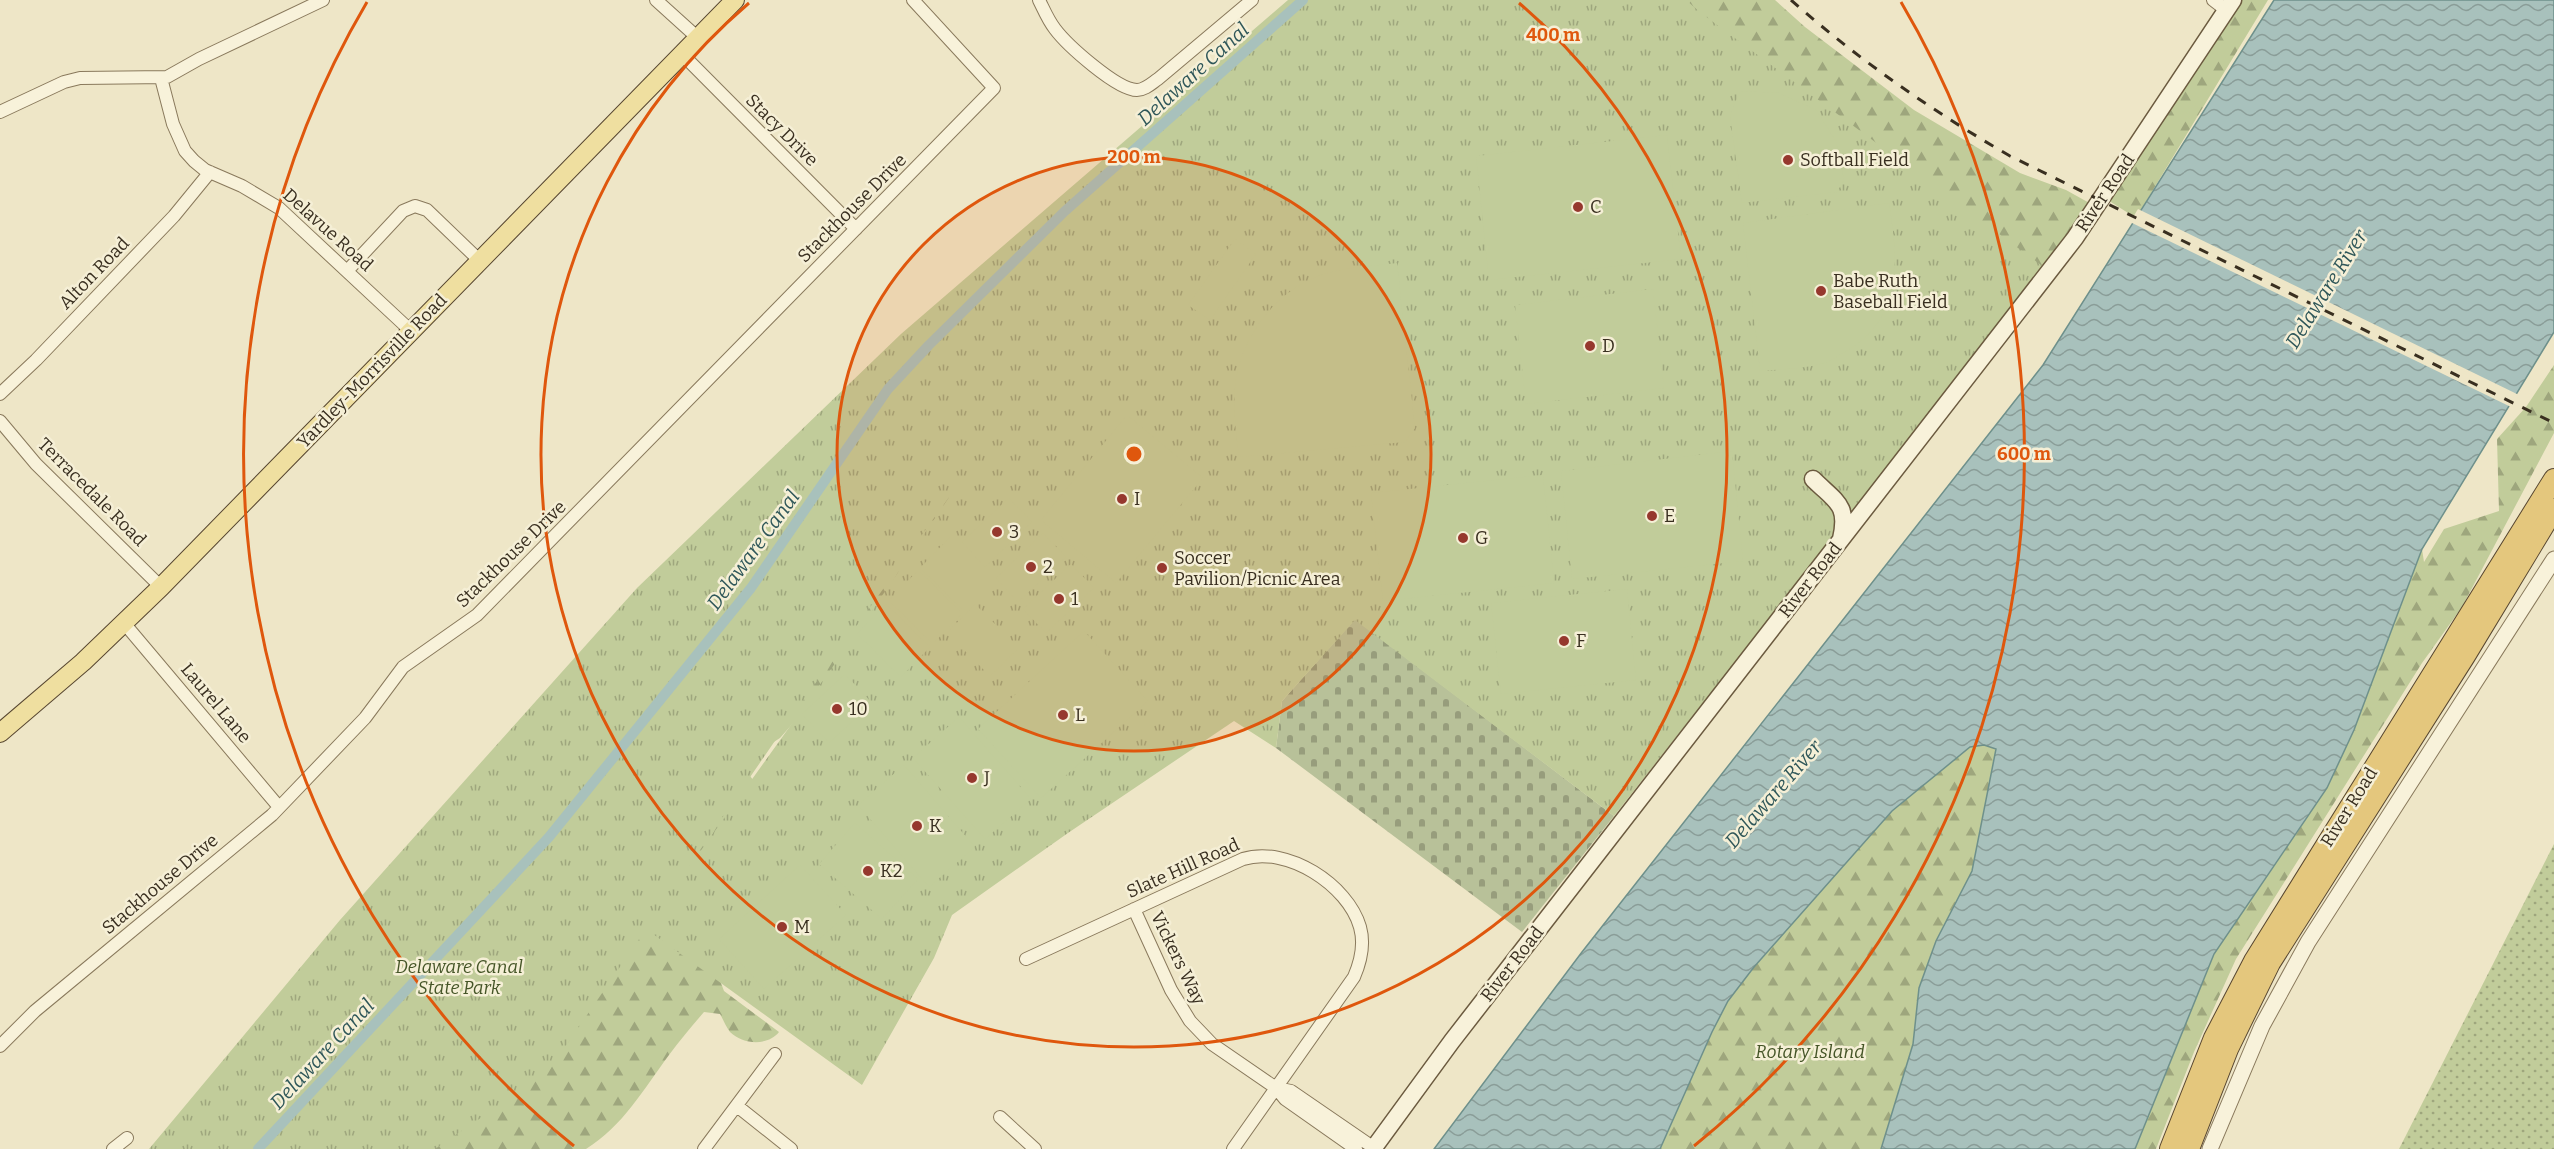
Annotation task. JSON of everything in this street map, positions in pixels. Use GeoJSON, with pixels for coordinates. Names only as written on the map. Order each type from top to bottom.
{"type":"FeatureCollection","features":[{"type":"Feature","properties":{"kind":"highway","name":"River Road"},"geometry":{"type":"LineString","coordinates":[[2170,1149],[2214,1038],[2259,951],[2552,486]]}},
{"type":"Feature","properties":{"kind":"highway","name":"River Road"},"geometry":{"type":"LineString","coordinates":[[2189,1149],[2229,1049],[2270,963],[2465,656],[2554,509]]}},
{"type":"Feature","properties":{"kind":"main road","name":"Yardley-Morrisville Road"},"geometry":{"type":"LineString","coordinates":[[0,733],[124,623],[735,0]]}},
{"type":"Feature","properties":{"kind":"main road","name":"River Road"},"geometry":{"type":"LineString","coordinates":[[1373,1149],[1452,1041],[2074,238],[2224,3]]}},
{"type":"Feature","properties":{"kind":"main road"},"geometry":{"type":"LineString","coordinates":[[1841,540],[1845,518],[1843,510],[1813,479],[1860,515]]}},
{"type":"Feature","properties":{"kind":"street"},"geometry":{"type":"LineString","coordinates":[[0,112],[64,82],[80,78],[161,78],[177,73],[200,59],[323,0]]}},
{"type":"Feature","properties":{"kind":"street"},"geometry":{"type":"LineString","coordinates":[[656,0],[698,38]]}},
{"type":"Feature","properties":{"kind":"street","name":"Stackhouse Drive"},"geometry":{"type":"LineString","coordinates":[[0,1046],[35,1011],[279,807],[365,718],[403,667],[477,615],[964,122],[994,88],[913,0]]}},
{"type":"Feature","properties":{"kind":"street"},"geometry":{"type":"LineString","coordinates":[[1039,0],[1046,16],[1069,45],[1122,85],[1134,90],[1142,89],[1158,79],[1252,0]]}},
{"type":"Feature","properties":{"kind":"street","name":"Stacy Drive"},"geometry":{"type":"LineString","coordinates":[[682,54],[856,229]]}},
{"type":"Feature","properties":{"kind":"street","name":"Delavue Road"},"geometry":{"type":"LineString","coordinates":[[161,78],[174,124],[185,151],[194,161],[210,172],[242,186],[279,208],[411,331]]}},
{"type":"Feature","properties":{"kind":"street","name":"Alton Road"},"geometry":{"type":"LineString","coordinates":[[0,394],[36,360],[174,216],[210,172]]}},
{"type":"Feature","properties":{"kind":"street"},"geometry":{"type":"LineString","coordinates":[[347,271],[404,211],[415,206],[427,210],[480,261]]}},
{"type":"Feature","properties":{"kind":"street","name":"Terracedale Road"},"geometry":{"type":"LineString","coordinates":[[0,421],[36,464],[161,586]]}},
{"type":"Feature","properties":{"kind":"street","name":"River Road"},"geometry":{"type":"LineString","coordinates":[[2210,1149],[2262,1026],[2308,942],[2554,559]]}},
{"type":"Feature","properties":{"kind":"street","name":"Laurel Lane"},"geometry":{"type":"LineString","coordinates":[[124,623],[279,807]]}},
{"type":"Feature","properties":{"kind":"street","name":"Slate Hill Road"},"geometry":{"type":"LineString","coordinates":[[1026,959],[1243,859],[1268,855],[1296,862],[1313,872],[1346,900],[1357,917],[1361,929],[1362,953],[1359,967],[1233,1149]]}},
{"type":"Feature","properties":{"kind":"street","name":"Vickers Way"},"geometry":{"type":"LineString","coordinates":[[1134,909],[1171,990],[1190,1021],[1212,1044],[1276,1088],[1285,1099],[1356,1149]]}},
{"type":"Feature","properties":{"kind":"street"},"geometry":{"type":"LineString","coordinates":[[704,1149],[775,1054]]}},
{"type":"Feature","properties":{"kind":"street","name":"Vickers Way"},"geometry":{"type":"LineString","coordinates":[[1276,1088],[1291,1091],[1373,1149]]}},
{"type":"Feature","properties":{"kind":"street"},"geometry":{"type":"LineString","coordinates":[[737,1106],[791,1149]]}},
{"type":"Feature","properties":{"kind":"street"},"geometry":{"type":"LineString","coordinates":[[1000,1117],[1035,1149]]}},
{"type":"Feature","properties":{"kind":"street"},"geometry":{"type":"LineString","coordinates":[[113,1149],[127,1138]]}},
{"type":"Feature","properties":{"kind":"green space","name":"Delaware Canal State Park"},"geometry":{"type":"Polygon","coordinates":[[[1288,0],[1686,0],[2041,265],[1883,474],[1614,816],[1355,620],[1282,701],[1276,748],[1234,721],[1068,833],[952,915],[934,958],[862,1085],[646,929],[548,1072],[435,1149],[149,1149],[340,920],[637,588],[901,334],[1288,0]],[[952,493],[792,716],[674,888],[854,637],[952,493]]]}},
{"type":"Feature","properties":{"kind":"green space","name":"Delaware Canal State Park"},"geometry":{"type":"Polygon","coordinates":[[[1352,0],[1775,0],[1805,27],[1914,110],[2020,173],[2066,190],[2093,205],[1959,384],[816,697],[780,738],[766,747],[747,772],[757,785],[721,983],[724,991],[779,1032],[774,1037],[762,1042],[742,1039],[730,1032],[720,1014],[704,1012],[622,1118],[611,1130],[586,1149],[296,1149],[1352,0]]]}},
{"type":"Feature","properties":{"kind":"green space"},"geometry":{"type":"Polygon","coordinates":[[[2232,0],[2268,0],[2136,218],[2103,197],[2232,0]]]}},
{"type":"Feature","properties":{"kind":"green space","name":"Softball Field"},"geometry":{"type":"Polygon","coordinates":[[[1740,91],[1779,93],[1816,110],[1836,141],[1844,180],[1837,192],[1742,203],[1730,116],[1740,91]]]}},
{"type":"Feature","properties":{"kind":"green space","name":"C"},"geometry":{"type":"Polygon","coordinates":[[[1667,135],[1681,259],[1489,280],[1476,156],[1667,135]]]}},
{"type":"Feature","properties":{"kind":"green space","name":"Babe Ruth Baseball Field"},"geometry":{"type":"Polygon","coordinates":[[[1889,203],[1895,265],[1888,303],[1879,321],[1866,336],[1827,362],[1800,368],[1760,371],[1743,223],[1889,203]]]}},
{"type":"Feature","properties":{"kind":"green space"},"geometry":{"type":"Polygon","coordinates":[[[1235,239],[1256,254],[1210,320],[1188,305],[1235,239]]]}},
{"type":"Feature","properties":{"kind":"green space"},"geometry":{"type":"Polygon","coordinates":[[[1397,263],[1415,428],[1405,442],[1239,457],[1234,405],[1238,370],[1252,334],[1263,318],[1290,291],[1324,274],[1351,268],[1397,263]]]}},
{"type":"Feature","properties":{"kind":"green space","name":"D"},"geometry":{"type":"Polygon","coordinates":[[[1653,289],[1664,388],[1526,404],[1515,305],[1653,289]]]}},
{"type":"Feature","properties":{"kind":"green space"},"geometry":{"type":"Polygon","coordinates":[[[2554,365],[2554,433],[2462,607],[2422,663],[2236,959],[2194,1052],[2156,1149],[2135,1149],[2214,954],[2327,788],[2354,730],[2422,549],[2424,562],[2444,529],[2499,511],[2497,439],[2526,407],[2554,365]]]}},
{"type":"Feature","properties":{"kind":"green space","name":"I"},"geometry":{"type":"Polygon","coordinates":[[[1127,415],[1203,478],[1116,583],[1041,520],[1127,415]]]}},
{"type":"Feature","properties":{"kind":"green space","name":"E"},"geometry":{"type":"Polygon","coordinates":[[[1732,451],[1743,561],[1572,579],[1561,471],[1732,451]]]}},
{"type":"Feature","properties":{"kind":"green space","name":"G"},"geometry":{"type":"Polygon","coordinates":[[[1543,475],[1554,583],[1383,601],[1371,493],[1543,475]]]}},
{"type":"Feature","properties":{"kind":"green space","name":"3"},"geometry":{"type":"Polygon","coordinates":[[[1009,498],[1032,522],[985,567],[962,542],[1009,498]]]}},
{"type":"Feature","properties":{"kind":"green space","name":"2"},"geometry":{"type":"Polygon","coordinates":[[[1043,533],[1066,557],[1018,602],[996,578],[1043,533]]]}},
{"type":"Feature","properties":{"kind":"green space"},"geometry":{"type":"Polygon","coordinates":[[[950,537],[994,581],[964,611],[920,568],[950,537]]]}},
{"type":"Feature","properties":{"kind":"green space","name":"1"},"geometry":{"type":"Polygon","coordinates":[[[1071,564],[1094,588],[1046,633],[1023,609],[1071,564]]]}},
{"type":"Feature","properties":{"kind":"green space"},"geometry":{"type":"Polygon","coordinates":[[[918,570],[962,613],[933,644],[889,601],[918,570]]]}},
{"type":"Feature","properties":{"kind":"green space","name":"F"},"geometry":{"type":"Polygon","coordinates":[[[1627,589],[1636,680],[1501,694],[1491,603],[1627,589]]]}},
{"type":"Feature","properties":{"kind":"green space"},"geometry":{"type":"Polygon","coordinates":[[[886,604],[930,647],[901,677],[857,634],[886,604]]]}},
{"type":"Feature","properties":{"kind":"green space"},"geometry":{"type":"Polygon","coordinates":[[[975,604],[1019,648],[990,676],[947,633],[975,604]]]}},
{"type":"Feature","properties":{"kind":"green space"},"geometry":{"type":"Polygon","coordinates":[[[1355,619],[1614,816],[1522,932],[1276,748],[1282,701],[1355,619]]]}},
{"type":"Feature","properties":{"kind":"green space","name":"L"},"geometry":{"type":"Polygon","coordinates":[[[1084,631],[1148,701],[1041,798],[978,729],[1084,631]]]}},
{"type":"Feature","properties":{"kind":"green space","name":"10"},"geometry":{"type":"Polygon","coordinates":[[[845,674],[872,703],[829,743],[802,714],[845,674]]]}},
{"type":"Feature","properties":{"kind":"green space","name":"J"},"geometry":{"type":"Polygon","coordinates":[[[959,717],[1031,799],[985,839],[913,758],[959,717]]]}},
{"type":"Feature","properties":{"kind":"green space","name":"Rotary Island"},"geometry":{"type":"Polygon","coordinates":[[[1985,745],[1996,749],[1972,871],[1936,941],[1919,988],[1913,1044],[1881,1149],[1660,1149],[1728,1001],[1754,967],[1892,811],[1970,747],[1985,745]]]}},
{"type":"Feature","properties":{"kind":"green space","name":"K"},"geometry":{"type":"Polygon","coordinates":[[[904,765],[975,847],[929,887],[858,805],[904,765]]]}},
{"type":"Feature","properties":{"kind":"green space","name":"K2"},"geometry":{"type":"Polygon","coordinates":[[[855,823],[918,879],[882,919],[819,864],[855,823]]]}},
{"type":"Feature","properties":{"kind":"green space"},"geometry":{"type":"Polygon","coordinates":[[[2554,844],[2554,1149],[2399,1149],[2554,844]]]}},
{"type":"Feature","properties":{"kind":"green space","name":"M"},"geometry":{"type":"Polygon","coordinates":[[[800,865],[846,915],[764,989],[719,939],[800,865]]]}},
{"type":"Feature","properties":{"kind":"water","name":"Delaware River"},"geometry":{"type":"Polygon","coordinates":[[[2274,0],[2554,0],[2554,332],[2422,549],[2354,730],[2327,788],[2214,954],[2135,1149],[1881,1149],[1913,1044],[1919,988],[1936,941],[1972,871],[1996,749],[1984,745],[1970,747],[1892,811],[1754,967],[1728,1001],[1660,1149],[1434,1149],[1582,952],[2043,365],[2274,0]]]}},
{"type":"Feature","properties":{"kind":"pier"},"geometry":{"type":"Polygon","coordinates":[[[2138,209],[2519,395],[2511,407],[2130,222],[2138,209]]]}},
{"type":"Feature","properties":{"kind":"waterway","name":"Delaware Canal"},"geometry":{"type":"LineString","coordinates":[[258,1149],[549,837],[751,588],[888,389],[929,345],[1065,211],[1303,0]]}},
{"type":"Feature","properties":{"kind":"railway"},"geometry":{"type":"LineString","coordinates":[[1791,0],[1897,84],[2010,156],[2554,423]]}},
{"type":"Feature","properties":{"kind":"place","name":"Softball Field"},"geometry":{"type":"Point","coordinates":[1788,160]}},
{"type":"Feature","properties":{"kind":"place","name":"C"},"geometry":{"type":"Point","coordinates":[1578,207]}},
{"type":"Feature","properties":{"kind":"place","name":"Babe Ruth Baseball Field"},"geometry":{"type":"Point","coordinates":[1821,291]}},
{"type":"Feature","properties":{"kind":"place","name":"D"},"geometry":{"type":"Point","coordinates":[1590,346]}},
{"type":"Feature","properties":{"kind":"place","name":"I"},"geometry":{"type":"Point","coordinates":[1122,499]}},
{"type":"Feature","properties":{"kind":"place","name":"E"},"geometry":{"type":"Point","coordinates":[1652,516]}},
{"type":"Feature","properties":{"kind":"place","name":"3"},"geometry":{"type":"Point","coordinates":[997,532]}},
{"type":"Feature","properties":{"kind":"place","name":"G"},"geometry":{"type":"Point","coordinates":[1463,538]}},
{"type":"Feature","properties":{"kind":"place","name":"2"},"geometry":{"type":"Point","coordinates":[1031,567]}},
{"type":"Feature","properties":{"kind":"place","name":"Soccer Pavilion/Picnic Area"},"geometry":{"type":"Point","coordinates":[1162,568]}},
{"type":"Feature","properties":{"kind":"place","name":"1"},"geometry":{"type":"Point","coordinates":[1059,599]}},
{"type":"Feature","properties":{"kind":"place","name":"F"},"geometry":{"type":"Point","coordinates":[1564,641]}},
{"type":"Feature","properties":{"kind":"place","name":"10"},"geometry":{"type":"Point","coordinates":[837,709]}},
{"type":"Feature","properties":{"kind":"place","name":"L"},"geometry":{"type":"Point","coordinates":[1063,715]}},
{"type":"Feature","properties":{"kind":"place","name":"J"},"geometry":{"type":"Point","coordinates":[972,778]}},
{"type":"Feature","properties":{"kind":"place","name":"K"},"geometry":{"type":"Point","coordinates":[917,826]}},
{"type":"Feature","properties":{"kind":"place","name":"K2"},"geometry":{"type":"Point","coordinates":[868,871]}},
{"type":"Feature","properties":{"kind":"place","name":"M"},"geometry":{"type":"Point","coordinates":[782,927]}}]}
